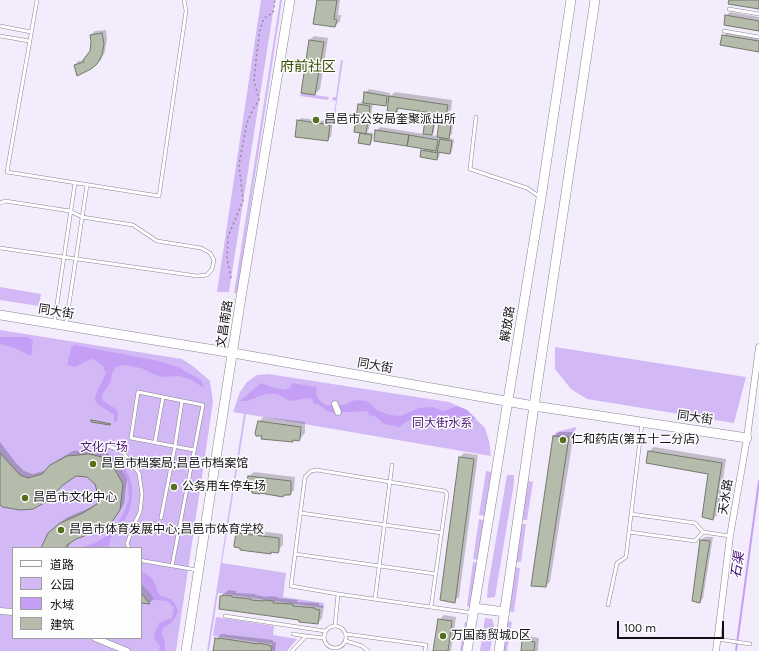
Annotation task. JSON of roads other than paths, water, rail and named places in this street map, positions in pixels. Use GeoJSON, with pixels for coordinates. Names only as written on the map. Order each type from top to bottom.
{"type":"FeatureCollection","features":[{"type":"Feature","properties":{"kind":"street","name":"文昌南路"},"geometry":{"type":"LineString","coordinates":[[186,651],[290,0]]}},
{"type":"Feature","properties":{"kind":"street","name":"解放路"},"geometry":{"type":"LineString","coordinates":[[467,651],[541,198],[571,0]]}},
{"type":"Feature","properties":{"kind":"street"},"geometry":{"type":"LineString","coordinates":[[499,651],[595,0]]}},
{"type":"Feature","properties":{"kind":"street","name":"同大街"},"geometry":{"type":"LineString","coordinates":[[0,315],[508,402],[747,438]]}},
{"type":"Feature","properties":{"kind":"street","name":"天水路"},"geometry":{"type":"LineString","coordinates":[[716,651],[730,536],[747,438],[759,347]]}},
{"type":"Feature","properties":{"kind":"street"},"geometry":{"type":"LineString","coordinates":[[335,404],[338,412]]}},
{"type":"Feature","properties":{"kind":"street"},"geometry":{"type":"LineString","coordinates":[[473,610],[505,612]]}},
{"type":"Feature","properties":{"kind":"street"},"geometry":{"type":"LineString","coordinates":[[0,611],[12,612]]}},
{"type":"Feature","properties":{"kind":"street"},"geometry":{"type":"LineString","coordinates":[[97,639],[127,651]]}},
{"type":"Feature","properties":{"kind":"lane"},"geometry":{"type":"LineString","coordinates":[[37,0],[7,172],[159,196],[186,11],[184,0]]}},
{"type":"Feature","properties":{"kind":"lane"},"geometry":{"type":"LineString","coordinates":[[728,9],[759,14]]}},
{"type":"Feature","properties":{"kind":"lane"},"geometry":{"type":"LineString","coordinates":[[0,26],[31,32]]}},
{"type":"Feature","properties":{"kind":"lane"},"geometry":{"type":"LineString","coordinates":[[724,31],[759,36]]}},
{"type":"Feature","properties":{"kind":"lane"},"geometry":{"type":"LineString","coordinates":[[0,36],[29,41]]}},
{"type":"Feature","properties":{"kind":"lane"},"geometry":{"type":"LineString","coordinates":[[476,117],[470,169],[527,188],[541,198]]}},
{"type":"Feature","properties":{"kind":"lane"},"geometry":{"type":"LineString","coordinates":[[54,324],[75,183]]}},
{"type":"Feature","properties":{"kind":"lane"},"geometry":{"type":"LineString","coordinates":[[66,326],[87,185]]}},
{"type":"Feature","properties":{"kind":"lane"},"geometry":{"type":"LineString","coordinates":[[0,203],[5,200],[71,212],[82,217],[133,225],[158,241],[201,248],[210,253],[214,260],[212,269],[207,274],[197,276],[0,248]]}},
{"type":"Feature","properties":{"kind":"lane"},"geometry":{"type":"LineString","coordinates":[[172,566],[203,405],[138,392],[131,438],[194,450]]}},
{"type":"Feature","properties":{"kind":"lane"},"geometry":{"type":"LineString","coordinates":[[155,442],[163,397]]}},
{"type":"Feature","properties":{"kind":"lane"},"geometry":{"type":"LineString","coordinates":[[161,518],[182,401]]}},
{"type":"Feature","properties":{"kind":"lane"},"geometry":{"type":"LineString","coordinates":[[608,604],[617,563],[626,557],[642,423]]}},
{"type":"Feature","properties":{"kind":"lane"},"geometry":{"type":"LineString","coordinates":[[108,446],[122,451],[139,473],[142,494],[140,512],[132,529],[128,544],[129,547]]}},
{"type":"Feature","properties":{"kind":"lane"},"geometry":{"type":"LineString","coordinates":[[375,599],[392,466]]}},
{"type":"Feature","properties":{"kind":"lane"},"geometry":{"type":"LineString","coordinates":[[431,607],[447,494],[445,491],[317,470],[311,471],[305,477],[291,586],[431,607],[473,610]]}},
{"type":"Feature","properties":{"kind":"lane"},"geometry":{"type":"LineString","coordinates":[[301,513],[442,533]]}},
{"type":"Feature","properties":{"kind":"lane"},"geometry":{"type":"LineString","coordinates":[[631,514],[695,523],[703,532],[730,536]]}},
{"type":"Feature","properties":{"kind":"lane"},"geometry":{"type":"LineString","coordinates":[[629,532],[695,542],[703,532]]}},
{"type":"Feature","properties":{"kind":"lane"},"geometry":{"type":"LineString","coordinates":[[295,554],[436,574]]}},
{"type":"Feature","properties":{"kind":"lane"},"geometry":{"type":"LineString","coordinates":[[142,561],[199,571]]}},
{"type":"Feature","properties":{"kind":"lane"},"geometry":{"type":"LineString","coordinates":[[335,626],[338,594]]}},
{"type":"Feature","properties":{"kind":"lane"},"geometry":{"type":"LineString","coordinates":[[225,616],[325,631],[328,628],[335,626],[342,628],[346,634],[346,641],[341,646],[334,648],[328,645],[324,638],[325,631]]}},
{"type":"Feature","properties":{"kind":"lane"},"geometry":{"type":"LineString","coordinates":[[293,634],[324,638]]}},
{"type":"Feature","properties":{"kind":"lane"},"geometry":{"type":"LineString","coordinates":[[346,634],[426,645],[425,651]]}},
{"type":"Feature","properties":{"kind":"lane"},"geometry":{"type":"LineString","coordinates":[[292,651],[306,636]]}},
{"type":"Feature","properties":{"kind":"lane"},"geometry":{"type":"LineString","coordinates":[[718,639],[750,644]]}},
{"type":"Feature","properties":{"kind":"lane"},"geometry":{"type":"LineString","coordinates":[[346,641],[362,646],[368,651]]}},
{"type":"Feature","properties":{"kind":"water"},"geometry":{"type":"Polygon","coordinates":[[[0,337],[28,337],[33,341],[31,356],[15,348],[0,344],[0,337]]]}},
{"type":"Feature","properties":{"kind":"water"},"geometry":{"type":"Polygon","coordinates":[[[75,345],[159,361],[178,367],[201,380],[204,388],[192,380],[180,376],[162,377],[141,368],[124,365],[116,367],[112,373],[111,381],[102,395],[102,400],[116,409],[118,413],[117,422],[114,422],[114,415],[97,404],[95,399],[106,373],[103,366],[97,361],[91,359],[75,367],[67,365],[71,348],[75,345]]]}},
{"type":"Feature","properties":{"kind":"water"},"geometry":{"type":"Polygon","coordinates":[[[261,383],[284,390],[290,388],[292,383],[317,387],[316,393],[319,400],[326,405],[344,405],[357,400],[367,401],[378,411],[390,415],[400,416],[419,408],[432,407],[444,411],[457,406],[467,410],[475,418],[467,424],[459,427],[427,417],[415,417],[399,427],[384,424],[375,416],[369,415],[368,411],[334,413],[327,411],[319,405],[313,403],[313,399],[308,398],[290,401],[277,394],[266,394],[247,401],[240,401],[261,383]]]}},
{"type":"Feature","properties":{"kind":"water"},"geometry":{"type":"Polygon","coordinates":[[[107,453],[118,459],[124,466],[129,476],[132,486],[130,509],[125,520],[111,538],[108,547],[83,547],[95,543],[108,535],[118,523],[129,498],[128,483],[125,475],[118,465],[107,456],[107,453]]]}},
{"type":"Feature","properties":{"kind":"water"},"geometry":{"type":"Polygon","coordinates":[[[142,572],[152,578],[158,593],[161,596],[171,599],[178,611],[172,622],[163,628],[162,635],[165,641],[165,651],[159,651],[160,646],[154,638],[155,632],[159,623],[172,618],[174,607],[167,601],[155,600],[142,582],[142,572]]]}},
{"type":"Feature","properties":{"kind":"waterway","name":"石渠"},"geometry":{"type":"LineString","coordinates":[[736,651],[759,481]]}},
{"type":"Feature","properties":{"kind":"place","name":"昌邑市公安局奎聚派出所"},"geometry":{"type":"Point","coordinates":[316,120]}},
{"type":"Feature","properties":{"kind":"place","name":"仁和药店(第五十二分店)"},"geometry":{"type":"Point","coordinates":[563,440]}},
{"type":"Feature","properties":{"kind":"place","name":"昌邑市档案局;昌邑市档案馆"},"geometry":{"type":"Point","coordinates":[93,464]}},
{"type":"Feature","properties":{"kind":"place","name":"公务用车停车场"},"geometry":{"type":"Point","coordinates":[174,487]}},
{"type":"Feature","properties":{"kind":"place","name":"昌邑市文化中心"},"geometry":{"type":"Point","coordinates":[25,498]}},
{"type":"Feature","properties":{"kind":"place","name":"昌邑市体育发展中心;昌邑市体育学校"},"geometry":{"type":"Point","coordinates":[61,530]}},
{"type":"Feature","properties":{"kind":"place","name":"万国商贸城D区"},"geometry":{"type":"Point","coordinates":[443,636]}},
{"type":"Feature","properties":{"kind":"district","name":"府前社区"},"geometry":{"type":"Point","coordinates":[308,67]}},
{"type":"Feature","properties":{"kind":"park label","name":"同大街水系"},"geometry":{"type":"Point","coordinates":[442,424]}},
{"type":"Feature","properties":{"kind":"park label","name":"文化广场"},"geometry":{"type":"Point","coordinates":[104,448]}}]}
